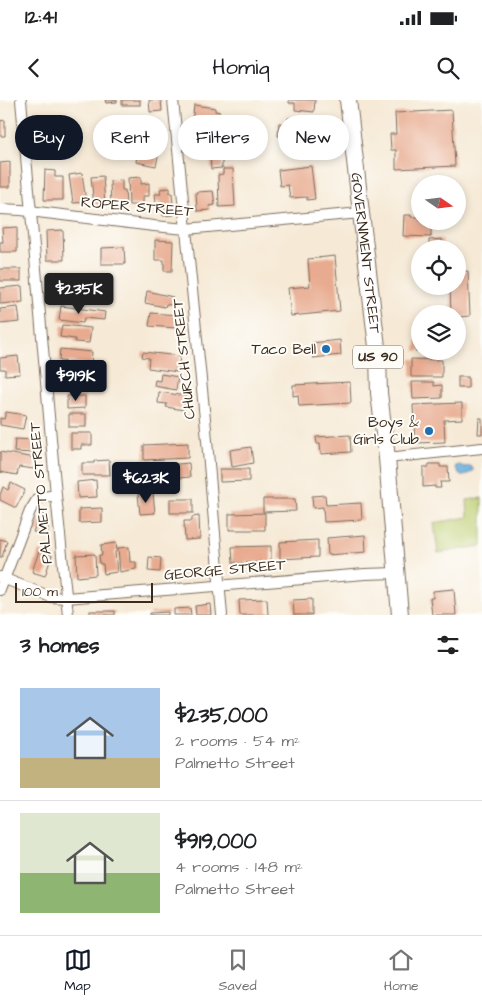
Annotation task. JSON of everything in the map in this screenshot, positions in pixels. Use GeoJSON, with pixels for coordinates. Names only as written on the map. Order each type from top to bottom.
{"type":"FeatureCollection","features":[{"type":"Feature","properties":{"kind":"main road","name":"GOVERNMENT STREET"},"geometry":{"type":"LineString","coordinates":[[348,100],[378,355],[400,615]]}},
{"type":"Feature","properties":{"kind":"street","name":"PALMETTO STREET"},"geometry":{"type":"LineString","coordinates":[[21,100],[68,615]]}},
{"type":"Feature","properties":{"kind":"street","name":"CHURCH STREET"},"geometry":{"type":"LineString","coordinates":[[173,100],[206,429],[222,615]]}},
{"type":"Feature","properties":{"kind":"street","name":"ROPER STREET"},"geometry":{"type":"LineString","coordinates":[[0,209],[186,229],[360,213]]}},
{"type":"Feature","properties":{"kind":"street"},"geometry":{"type":"LineString","coordinates":[[387,458],[482,448]]}},
{"type":"Feature","properties":{"kind":"street"},"geometry":{"type":"LineString","coordinates":[[0,590],[2,577],[30,511],[38,498],[56,495]]}},
{"type":"Feature","properties":{"kind":"street","name":"GEORGE STREET"},"geometry":{"type":"LineString","coordinates":[[2,577],[51,597],[66,598],[396,573]]}},
{"type":"Feature","properties":{"kind":"green space"},"geometry":{"type":"Polygon","coordinates":[[[482,498],[482,546],[438,553],[434,523],[468,517],[467,500],[482,498]]]}},
{"type":"Feature","properties":{"kind":"water"},"geometry":{"type":"Polygon","coordinates":[[[460,465],[464,467],[471,466],[473,471],[461,476],[455,467],[460,465]]]}},
{"type":"Feature","properties":{"kind":"building"},"geometry":{"type":"Polygon","coordinates":[[[105,100],[117,100],[117,102],[106,103],[105,100]]]}},
{"type":"Feature","properties":{"kind":"building"},"geometry":{"type":"Polygon","coordinates":[[[122,100],[140,100],[140,105],[122,105],[122,100]]]}},
{"type":"Feature","properties":{"kind":"building"},"geometry":{"type":"Polygon","coordinates":[[[149,100],[161,100],[162,111],[150,112],[149,100]]]}},
{"type":"Feature","properties":{"kind":"building"},"geometry":{"type":"Polygon","coordinates":[[[289,100],[315,100],[314,112],[295,110],[295,103],[289,103],[289,100]]]}},
{"type":"Feature","properties":{"kind":"building"},"geometry":{"type":"Polygon","coordinates":[[[194,105],[215,108],[215,111],[220,112],[220,115],[193,115],[194,105]]]}},
{"type":"Feature","properties":{"kind":"building"},"geometry":{"type":"Polygon","coordinates":[[[452,110],[455,166],[396,169],[396,150],[391,150],[390,134],[396,134],[395,113],[452,110]]]}},
{"type":"Feature","properties":{"kind":"building"},"geometry":{"type":"Polygon","coordinates":[[[5,120],[5,136],[0,136],[0,121],[5,120]]]}},
{"type":"Feature","properties":{"kind":"building"},"geometry":{"type":"Polygon","coordinates":[[[136,160],[157,160],[156,166],[136,162],[136,160]]]}},
{"type":"Feature","properties":{"kind":"building"},"geometry":{"type":"Polygon","coordinates":[[[210,160],[222,160],[222,168],[211,169],[210,160]]]}},
{"type":"Feature","properties":{"kind":"building"},"geometry":{"type":"Polygon","coordinates":[[[10,162],[10,187],[0,187],[0,163],[10,162]]]}},
{"type":"Feature","properties":{"kind":"building"},"geometry":{"type":"Polygon","coordinates":[[[311,166],[315,199],[307,200],[307,197],[290,198],[288,185],[280,186],[278,170],[311,166]]]}},
{"type":"Feature","properties":{"kind":"building"},"geometry":{"type":"Polygon","coordinates":[[[223,169],[233,169],[235,206],[219,207],[218,175],[223,174],[223,169]]]}},
{"type":"Feature","properties":{"kind":"building"},"geometry":{"type":"Polygon","coordinates":[[[45,170],[55,171],[55,177],[63,177],[63,200],[44,200],[45,170]]]}},
{"type":"Feature","properties":{"kind":"building"},"geometry":{"type":"Polygon","coordinates":[[[82,173],[86,202],[73,203],[69,175],[82,173]]]}},
{"type":"Feature","properties":{"kind":"building"},"geometry":{"type":"Polygon","coordinates":[[[103,176],[105,205],[94,206],[91,177],[103,176]]]}},
{"type":"Feature","properties":{"kind":"building"},"geometry":{"type":"Polygon","coordinates":[[[141,177],[141,184],[149,183],[149,196],[143,196],[143,205],[129,205],[128,178],[141,177]]]}},
{"type":"Feature","properties":{"kind":"building"},"geometry":{"type":"Polygon","coordinates":[[[122,180],[122,190],[125,190],[126,206],[111,207],[110,181],[122,180]]]}},
{"type":"Feature","properties":{"kind":"building"},"geometry":{"type":"Polygon","coordinates":[[[170,188],[174,215],[163,216],[162,204],[156,202],[155,194],[161,194],[160,189],[170,188]]]}},
{"type":"Feature","properties":{"kind":"building"},"geometry":{"type":"Polygon","coordinates":[[[213,191],[215,205],[209,206],[210,210],[197,211],[196,192],[213,191]]]}},
{"type":"Feature","properties":{"kind":"building"},"geometry":{"type":"Polygon","coordinates":[[[404,215],[411,215],[411,230],[431,230],[431,237],[403,236],[404,215]]]}},
{"type":"Feature","properties":{"kind":"building"},"geometry":{"type":"Polygon","coordinates":[[[17,227],[17,252],[0,252],[0,242],[3,242],[2,228],[17,227]]]}},
{"type":"Feature","properties":{"kind":"building"},"geometry":{"type":"Polygon","coordinates":[[[63,230],[64,260],[47,260],[46,231],[63,230]]]}},
{"type":"Feature","properties":{"kind":"building"},"geometry":{"type":"Polygon","coordinates":[[[155,240],[173,241],[172,271],[164,271],[164,260],[155,260],[155,240]]]}},
{"type":"Feature","properties":{"kind":"building"},"geometry":{"type":"Polygon","coordinates":[[[124,247],[125,264],[101,264],[101,248],[124,247]]]}},
{"type":"Feature","properties":{"kind":"building"},"geometry":{"type":"Polygon","coordinates":[[[335,256],[340,311],[291,316],[288,288],[310,286],[308,259],[335,256]]]}},
{"type":"Feature","properties":{"kind":"building"},"geometry":{"type":"Polygon","coordinates":[[[0,269],[21,269],[21,281],[0,281],[0,269]]]}},
{"type":"Feature","properties":{"kind":"building"},"geometry":{"type":"Polygon","coordinates":[[[466,271],[468,271],[470,316],[466,316],[466,305],[451,305],[450,295],[466,295],[466,271]]]}},
{"type":"Feature","properties":{"kind":"building"},"geometry":{"type":"Polygon","coordinates":[[[22,286],[23,302],[0,304],[0,288],[22,286]]]}},
{"type":"Feature","properties":{"kind":"building"},"geometry":{"type":"Polygon","coordinates":[[[147,291],[173,297],[171,305],[166,304],[165,307],[145,303],[147,291]]]}},
{"type":"Feature","properties":{"kind":"building"},"geometry":{"type":"Polygon","coordinates":[[[61,306],[105,312],[104,320],[84,318],[83,323],[59,320],[61,306]]]}},
{"type":"Feature","properties":{"kind":"building"},"geometry":{"type":"Polygon","coordinates":[[[18,307],[20,322],[0,324],[0,309],[18,307]]]}},
{"type":"Feature","properties":{"kind":"building"},"geometry":{"type":"Polygon","coordinates":[[[151,313],[178,315],[177,328],[149,326],[151,313]]]}},
{"type":"Feature","properties":{"kind":"building"},"geometry":{"type":"Polygon","coordinates":[[[62,325],[91,328],[89,343],[75,342],[75,339],[60,337],[62,325]]]}},
{"type":"Feature","properties":{"kind":"building","name":"Taco Bell"},"geometry":{"type":"Polygon","coordinates":[[[340,340],[341,355],[313,358],[311,343],[340,340]]]}},
{"type":"Feature","properties":{"kind":"building"},"geometry":{"type":"Polygon","coordinates":[[[60,349],[92,352],[91,364],[59,361],[60,349]]]}},
{"type":"Feature","properties":{"kind":"building"},"geometry":{"type":"Polygon","coordinates":[[[143,352],[180,356],[178,372],[148,368],[149,358],[142,357],[143,352]]]}},
{"type":"Feature","properties":{"kind":"building"},"geometry":{"type":"Polygon","coordinates":[[[18,356],[20,374],[5,375],[5,369],[0,369],[0,358],[18,356]]]}},
{"type":"Feature","properties":{"kind":"building"},"geometry":{"type":"Polygon","coordinates":[[[411,360],[442,360],[442,377],[411,377],[411,360]]]}},
{"type":"Feature","properties":{"kind":"building"},"geometry":{"type":"Polygon","coordinates":[[[64,371],[85,371],[85,390],[64,390],[64,371]]]}},
{"type":"Feature","properties":{"kind":"building"},"geometry":{"type":"Polygon","coordinates":[[[161,374],[178,377],[176,390],[154,386],[155,380],[160,381],[161,374]]]}},
{"type":"Feature","properties":{"kind":"building"},"geometry":{"type":"Polygon","coordinates":[[[458,377],[468,377],[468,388],[458,388],[458,377]]]}},
{"type":"Feature","properties":{"kind":"building"},"geometry":{"type":"Polygon","coordinates":[[[350,382],[351,403],[299,406],[298,395],[293,396],[293,385],[350,382]]]}},
{"type":"Feature","properties":{"kind":"building"},"geometry":{"type":"Polygon","coordinates":[[[412,382],[434,382],[434,386],[442,385],[442,398],[413,399],[412,382]]]}},
{"type":"Feature","properties":{"kind":"building"},"geometry":{"type":"Polygon","coordinates":[[[159,392],[186,396],[184,410],[166,407],[167,404],[158,403],[159,392]]]}},
{"type":"Feature","properties":{"kind":"building"},"geometry":{"type":"Polygon","coordinates":[[[67,396],[85,396],[85,408],[67,409],[67,396]]]}},
{"type":"Feature","properties":{"kind":"building","name":"Boys & Girls Club"},"geometry":{"type":"Polygon","coordinates":[[[462,403],[462,419],[444,420],[445,442],[415,443],[413,405],[462,403]]]}},
{"type":"Feature","properties":{"kind":"building"},"geometry":{"type":"Polygon","coordinates":[[[6,412],[26,415],[23,429],[0,425],[0,418],[4,419],[6,412]]]}},
{"type":"Feature","properties":{"kind":"building"},"geometry":{"type":"Polygon","coordinates":[[[69,414],[86,414],[86,427],[69,427],[69,414]]]}},
{"type":"Feature","properties":{"kind":"building"},"geometry":{"type":"Polygon","coordinates":[[[479,418],[482,418],[482,434],[478,434],[479,418]]]}},
{"type":"Feature","properties":{"kind":"building"},"geometry":{"type":"Polygon","coordinates":[[[71,433],[92,433],[92,445],[81,445],[81,449],[71,449],[71,433]]]}},
{"type":"Feature","properties":{"kind":"building"},"geometry":{"type":"Polygon","coordinates":[[[350,435],[351,452],[321,454],[320,444],[317,444],[316,437],[350,435]]]}},
{"type":"Feature","properties":{"kind":"building"},"geometry":{"type":"Polygon","coordinates":[[[15,439],[35,440],[34,453],[14,452],[15,439]]]}},
{"type":"Feature","properties":{"kind":"building"},"geometry":{"type":"Polygon","coordinates":[[[188,443],[188,458],[144,460],[144,445],[188,443]]]}},
{"type":"Feature","properties":{"kind":"building"},"geometry":{"type":"Polygon","coordinates":[[[251,447],[253,463],[232,467],[230,450],[251,447]]]}},
{"type":"Feature","properties":{"kind":"building"},"geometry":{"type":"Polygon","coordinates":[[[0,452],[36,458],[34,469],[19,467],[17,475],[0,472],[0,452]]]}},
{"type":"Feature","properties":{"kind":"building"},"geometry":{"type":"Polygon","coordinates":[[[109,460],[110,475],[82,475],[82,463],[109,460]]]}},
{"type":"Feature","properties":{"kind":"building"},"geometry":{"type":"Polygon","coordinates":[[[189,463],[190,477],[168,479],[167,465],[189,463]]]}},
{"type":"Feature","properties":{"kind":"building"},"geometry":{"type":"Polygon","coordinates":[[[429,464],[440,464],[440,467],[448,467],[449,482],[440,482],[441,488],[435,488],[435,486],[423,487],[423,467],[429,467],[429,464]]]}},
{"type":"Feature","properties":{"kind":"building"},"geometry":{"type":"Polygon","coordinates":[[[151,466],[153,489],[139,490],[138,467],[151,466]]]}},
{"type":"Feature","properties":{"kind":"building"},"geometry":{"type":"Polygon","coordinates":[[[220,469],[249,469],[249,481],[220,482],[220,469]]]}},
{"type":"Feature","properties":{"kind":"building"},"geometry":{"type":"Polygon","coordinates":[[[96,480],[97,497],[78,498],[77,482],[96,480]]]}},
{"type":"Feature","properties":{"kind":"building"},"geometry":{"type":"Polygon","coordinates":[[[11,483],[25,490],[16,508],[0,500],[3,487],[8,490],[11,483]]]}},
{"type":"Feature","properties":{"kind":"building"},"geometry":{"type":"Polygon","coordinates":[[[153,493],[155,513],[140,514],[138,494],[153,493]]]}},
{"type":"Feature","properties":{"kind":"building"},"geometry":{"type":"Polygon","coordinates":[[[325,495],[326,505],[361,503],[362,520],[324,522],[323,507],[313,508],[312,496],[325,495]]]}},
{"type":"Feature","properties":{"kind":"building"},"geometry":{"type":"Polygon","coordinates":[[[170,499],[193,499],[193,513],[170,513],[170,499]]]}},
{"type":"Feature","properties":{"kind":"building"},"geometry":{"type":"Polygon","coordinates":[[[263,499],[295,499],[296,511],[263,512],[263,499]]]}},
{"type":"Feature","properties":{"kind":"building"},"geometry":{"type":"Polygon","coordinates":[[[102,508],[102,522],[79,523],[79,509],[102,508]]]}},
{"type":"Feature","properties":{"kind":"building"},"geometry":{"type":"Polygon","coordinates":[[[265,513],[265,530],[229,530],[229,514],[265,513]]]}},
{"type":"Feature","properties":{"kind":"building"},"geometry":{"type":"Polygon","coordinates":[[[42,515],[48,515],[48,533],[33,532],[38,519],[42,521],[42,515]]]}},
{"type":"Feature","properties":{"kind":"building"},"geometry":{"type":"Polygon","coordinates":[[[199,516],[200,539],[185,540],[184,521],[192,521],[192,517],[199,516]]]}},
{"type":"Feature","properties":{"kind":"building"},"geometry":{"type":"Polygon","coordinates":[[[365,535],[366,552],[328,555],[327,538],[365,535]]]}},
{"type":"Feature","properties":{"kind":"building"},"geometry":{"type":"Polygon","coordinates":[[[0,539],[7,541],[2,557],[0,557],[0,539]]]}},
{"type":"Feature","properties":{"kind":"building"},"geometry":{"type":"Polygon","coordinates":[[[318,540],[318,557],[280,559],[280,542],[318,540]]]}},
{"type":"Feature","properties":{"kind":"building"},"geometry":{"type":"Polygon","coordinates":[[[116,543],[117,572],[104,574],[103,564],[100,564],[99,555],[102,555],[101,545],[116,543]]]}},
{"type":"Feature","properties":{"kind":"building"},"geometry":{"type":"Polygon","coordinates":[[[271,546],[271,562],[233,563],[232,547],[271,546]]]}},
{"type":"Feature","properties":{"kind":"building"},"geometry":{"type":"Polygon","coordinates":[[[129,547],[130,562],[136,562],[136,569],[120,572],[118,548],[129,547]]]}},
{"type":"Feature","properties":{"kind":"building"},"geometry":{"type":"Polygon","coordinates":[[[39,551],[52,555],[45,576],[32,572],[39,551]]]}},
{"type":"Feature","properties":{"kind":"building"},"geometry":{"type":"Polygon","coordinates":[[[95,554],[96,575],[77,577],[76,555],[95,554]]]}},
{"type":"Feature","properties":{"kind":"building"},"geometry":{"type":"Polygon","coordinates":[[[149,557],[161,558],[160,572],[148,571],[149,557]]]}},
{"type":"Feature","properties":{"kind":"building"},"geometry":{"type":"Polygon","coordinates":[[[454,589],[456,615],[432,615],[430,598],[433,598],[433,591],[454,589]]]}},
{"type":"Feature","properties":{"kind":"building"},"geometry":{"type":"Polygon","coordinates":[[[267,599],[268,615],[240,615],[239,600],[267,599]]]}},
{"type":"Feature","properties":{"kind":"building"},"geometry":{"type":"Polygon","coordinates":[[[312,599],[312,615],[294,615],[293,600],[312,599]]]}},
{"type":"Feature","properties":{"kind":"building"},"geometry":{"type":"Polygon","coordinates":[[[210,604],[211,615],[196,615],[195,606],[210,604]]]}},
{"type":"Feature","properties":{"kind":"building"},"geometry":{"type":"Polygon","coordinates":[[[190,608],[191,615],[174,615],[174,609],[190,608]]]}},
{"type":"Feature","properties":{"kind":"building"},"geometry":{"type":"Polygon","coordinates":[[[90,611],[115,611],[115,615],[90,615],[90,611]]]}},
{"type":"Feature","properties":{"kind":"building"},"geometry":{"type":"Polygon","coordinates":[[[168,612],[168,615],[150,615],[150,613],[168,612]]]}},
{"type":"Feature","properties":{"kind":"place","name":"Taco Bell"},"geometry":{"type":"Point","coordinates":[326,349]}},
{"type":"Feature","properties":{"kind":"place","name":"Boys & Girls Club"},"geometry":{"type":"Point","coordinates":[429,431]}}]}
